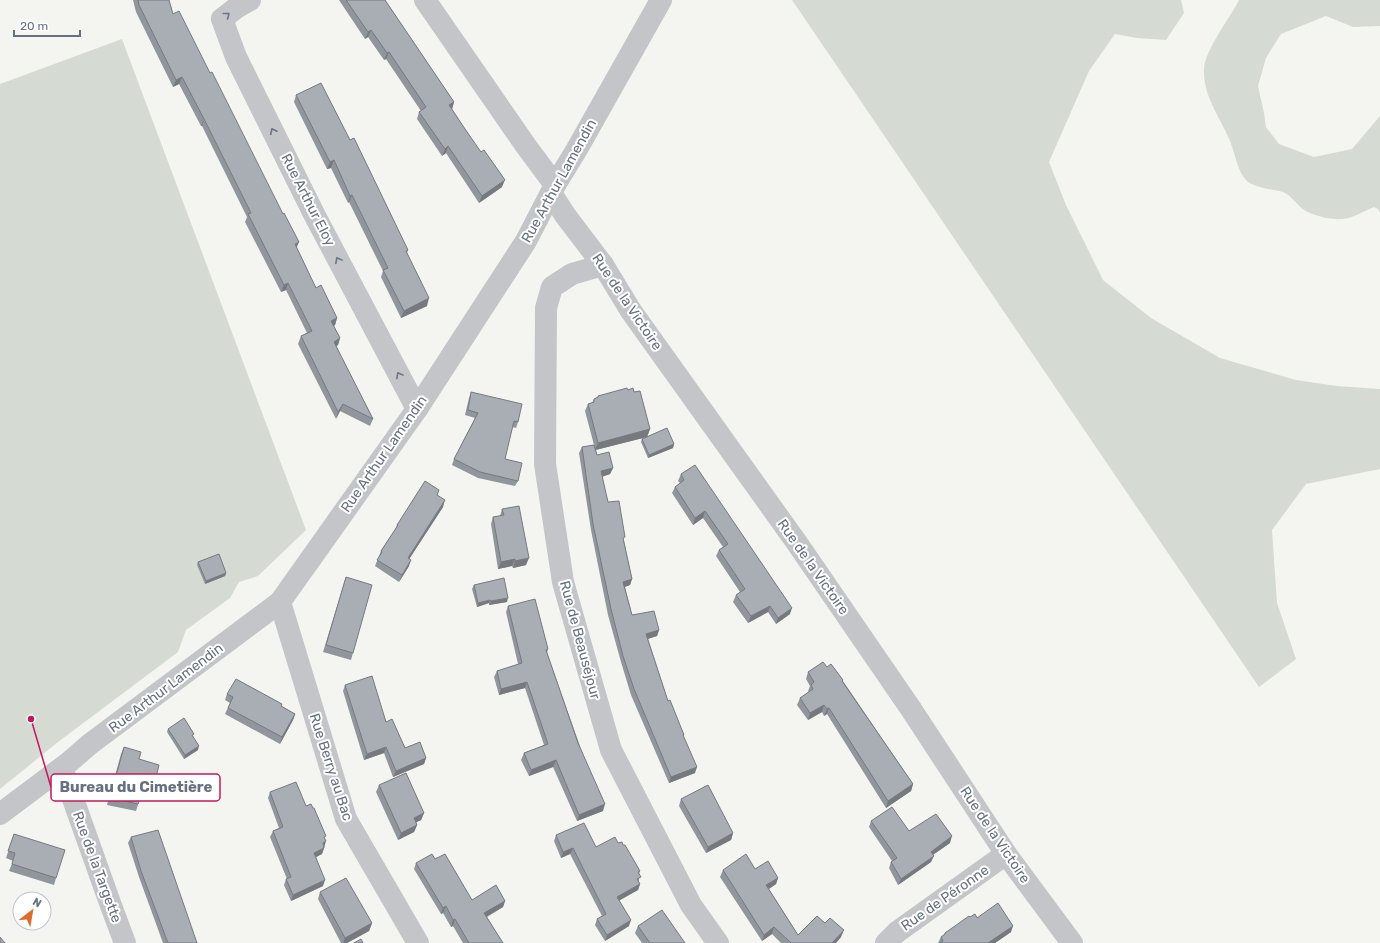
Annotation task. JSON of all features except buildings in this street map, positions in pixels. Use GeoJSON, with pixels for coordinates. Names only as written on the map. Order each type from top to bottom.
{"type":"FeatureCollection","features":[{"type":"Feature","properties":{"kind":"street","name":"Rue Arthur Eloy"},"geometry":{"type":"LineString","coordinates":[[250,0],[236,8],[222,19],[236,56],[314,214],[417,409]]}},
{"type":"Feature","properties":{"kind":"street","name":"Rue de la Victoire"},"geometry":{"type":"LineString","coordinates":[[425,0],[526,146],[553,189],[565,215],[603,265],[631,311],[797,543],[911,709],[1006,854],[1072,943]]}},
{"type":"Feature","properties":{"kind":"street","name":"Rue Arthur Lamendin"},"geometry":{"type":"LineString","coordinates":[[0,814],[62,768],[90,744],[280,602],[417,409],[526,241],[553,189],[661,0]]}},
{"type":"Feature","properties":{"kind":"street","name":"Rue de Beauséjour"},"geometry":{"type":"LineString","coordinates":[[603,265],[572,274],[552,287],[546,308],[545,464],[563,582],[611,750],[691,905],[718,943]]}},
{"type":"Feature","properties":{"kind":"street","name":"Rue Berry au Bac"},"geometry":{"type":"LineString","coordinates":[[280,602],[346,819],[418,943]]}},
{"type":"Feature","properties":{"kind":"street","name":"Rue de la Targette"},"geometry":{"type":"LineString","coordinates":[[62,768],[125,943]]}},
{"type":"Feature","properties":{"kind":"street","name":"Rue de Péronne"},"geometry":{"type":"LineString","coordinates":[[886,943],[897,932],[1006,854]]}},
{"type":"Feature","properties":{"kind":"shaded area"},"geometry":{"type":"Polygon","coordinates":[[[792,0],[1181,0],[1184,13],[1166,40],[1137,38],[1115,34],[1089,71],[1049,162],[1066,205],[1103,280],[1151,318],[1220,358],[1296,380],[1337,386],[1380,389],[1380,469],[1306,484],[1272,530],[1277,603],[1296,659],[1259,687],[792,0]]]}},
{"type":"Feature","properties":{"kind":"shaded area"},"geometry":{"type":"Polygon","coordinates":[[[1239,0],[1380,0],[1380,26],[1353,27],[1326,16],[1281,34],[1266,58],[1258,86],[1266,127],[1279,144],[1314,157],[1352,149],[1380,116],[1380,213],[1378,209],[1374,207],[1346,219],[1333,219],[1318,216],[1304,210],[1283,192],[1253,185],[1243,176],[1238,166],[1230,141],[1209,98],[1204,80],[1205,62],[1208,54],[1239,0]]]}},
{"type":"Feature","properties":{"kind":"shaded area"},"geometry":{"type":"Polygon","coordinates":[[[122,39],[306,530],[258,576],[239,582],[230,598],[186,630],[178,652],[58,742],[0,789],[0,84],[122,39]]]}},
{"type":"Feature","properties":{"kind":"place","name":"Bureau du Cimetière"},"geometry":{"type":"Point","coordinates":[31,719]}}]}
